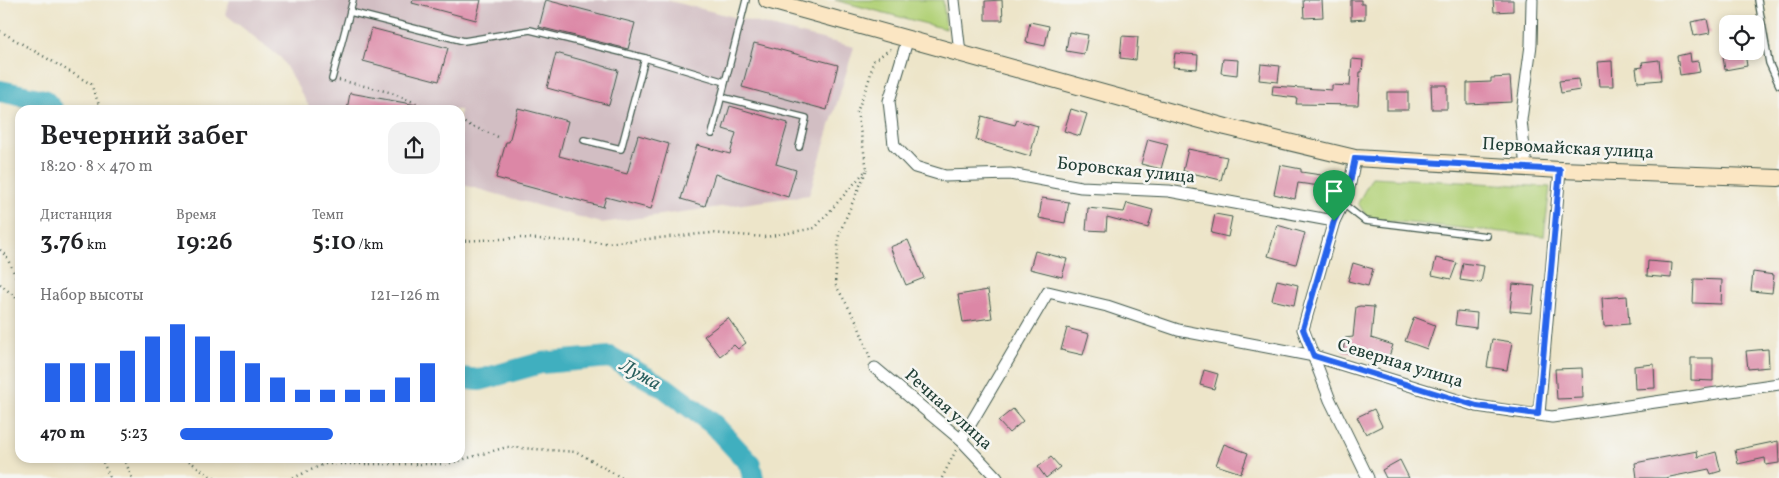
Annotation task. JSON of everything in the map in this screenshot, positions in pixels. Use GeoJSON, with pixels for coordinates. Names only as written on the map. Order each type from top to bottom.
{"type":"FeatureCollection","features":[{"type":"Feature","properties":{"kind":"main road","name":"Первомайская улица"},"geometry":{"type":"LineString","coordinates":[[777,1],[1226,127],[1355,158],[1560,170],[1779,178]]}},
{"type":"Feature","properties":{"kind":"street"},"geometry":{"type":"LineString","coordinates":[[954,0],[960,53]]}},
{"type":"Feature","properties":{"kind":"street"},"geometry":{"type":"LineString","coordinates":[[1526,168],[1521,120],[1532,45],[1532,0]]}},
{"type":"Feature","properties":{"kind":"street","name":"Боровская улица"},"geometry":{"type":"LineString","coordinates":[[908,38],[889,101],[894,145],[915,167],[945,176],[1010,174],[1081,187],[1169,191],[1334,221]]}},
{"type":"Feature","properties":{"kind":"street"},"geometry":{"type":"LineString","coordinates":[[1355,158],[1348,193],[1334,221],[1303,329],[1330,400],[1368,478]]}},
{"type":"Feature","properties":{"kind":"street"},"geometry":{"type":"LineString","coordinates":[[1538,414],[1560,170]]}},
{"type":"Feature","properties":{"kind":"street","name":"Северная улица"},"geometry":{"type":"LineString","coordinates":[[961,440],[1048,292],[1107,306],[1178,330],[1314,356],[1477,406],[1552,417],[1779,384]]}},
{"type":"Feature","properties":{"kind":"street","name":"Речная улица"},"geometry":{"type":"LineString","coordinates":[[875,368],[961,440],[997,478]]}},
{"type":"Feature","properties":{"kind":"lane"},"geometry":{"type":"LineString","coordinates":[[332,79],[353,0]]}},
{"type":"Feature","properties":{"kind":"lane"},"geometry":{"type":"LineString","coordinates":[[712,134],[746,0]]}},
{"type":"Feature","properties":{"kind":"lane"},"geometry":{"type":"LineString","coordinates":[[1758,0],[1769,63],[1779,85]]}},
{"type":"Feature","properties":{"kind":"lane"},"geometry":{"type":"LineString","coordinates":[[350,12],[464,41],[530,30],[645,58],[725,82]]}},
{"type":"Feature","properties":{"kind":"lane"},"geometry":{"type":"LineString","coordinates":[[584,140],[621,149],[645,58]]}},
{"type":"Feature","properties":{"kind":"lane"},"geometry":{"type":"LineString","coordinates":[[721,97],[806,118],[799,147]]}},
{"type":"Feature","properties":{"kind":"lane"},"geometry":{"type":"LineString","coordinates":[[1342,203],[1365,221],[1487,236]]}},
{"type":"Feature","properties":{"kind":"path"},"geometry":{"type":"LineString","coordinates":[[0,31],[91,84],[100,105]]}},
{"type":"Feature","properties":{"kind":"path"},"geometry":{"type":"LineString","coordinates":[[875,368],[857,322],[835,284],[839,234],[867,170],[857,112],[870,77],[873,61],[908,38]]}},
{"type":"Feature","properties":{"kind":"path"},"geometry":{"type":"LineString","coordinates":[[332,79],[389,92],[421,105]]}},
{"type":"Feature","properties":{"kind":"path"},"geometry":{"type":"LineString","coordinates":[[465,123],[498,137]]}},
{"type":"Feature","properties":{"kind":"path"},"geometry":{"type":"LineString","coordinates":[[465,241],[521,238],[606,243],[711,232],[766,237],[815,228],[867,170]]}},
{"type":"Feature","properties":{"kind":"path"},"geometry":{"type":"LineString","coordinates":[[0,250],[6,256],[15,275]]}},
{"type":"Feature","properties":{"kind":"path"},"geometry":{"type":"LineString","coordinates":[[0,284],[15,297]]}},
{"type":"Feature","properties":{"kind":"path"},"geometry":{"type":"LineString","coordinates":[[942,478],[961,440]]}},
{"type":"Feature","properties":{"kind":"path"},"geometry":{"type":"LineString","coordinates":[[465,459],[507,446],[577,452],[622,478]]}},
{"type":"Feature","properties":{"kind":"path"},"geometry":{"type":"LineString","coordinates":[[103,463],[110,478]]}},
{"type":"Feature","properties":{"kind":"path"},"geometry":{"type":"LineString","coordinates":[[126,463],[132,478]]}},
{"type":"Feature","properties":{"kind":"path"},"geometry":{"type":"LineString","coordinates":[[192,463],[216,478]]}},
{"type":"Feature","properties":{"kind":"path"},"geometry":{"type":"LineString","coordinates":[[293,478],[324,464],[450,463]]}},
{"type":"Feature","properties":{"kind":"shaded area"},"geometry":{"type":"Polygon","coordinates":[[[230,0],[666,0],[854,47],[809,195],[601,223],[465,185],[465,105],[308,105],[281,58],[225,14],[230,0]]]}},
{"type":"Feature","properties":{"kind":"green space"},"geometry":{"type":"Polygon","coordinates":[[[835,0],[943,0],[946,29],[835,0]]]}},
{"type":"Feature","properties":{"kind":"green space"},"geometry":{"type":"Polygon","coordinates":[[[1372,177],[1550,187],[1544,236],[1368,219],[1358,203],[1372,177]]]}},
{"type":"Feature","properties":{"kind":"building"},"geometry":{"type":"Polygon","coordinates":[[[413,0],[481,0],[476,20],[412,3],[413,0]]]}},
{"type":"Feature","properties":{"kind":"building"},"geometry":{"type":"Polygon","coordinates":[[[546,0],[635,23],[628,49],[539,27],[546,0]]]}},
{"type":"Feature","properties":{"kind":"building"},"geometry":{"type":"Polygon","coordinates":[[[1002,0],[1003,20],[985,20],[985,1],[1002,0]]]}},
{"type":"Feature","properties":{"kind":"building"},"geometry":{"type":"Polygon","coordinates":[[[1303,0],[1322,0],[1323,17],[1304,18],[1303,0]]]}},
{"type":"Feature","properties":{"kind":"building"},"geometry":{"type":"Polygon","coordinates":[[[1351,0],[1361,0],[1361,4],[1365,4],[1365,19],[1351,20],[1351,0]]]}},
{"type":"Feature","properties":{"kind":"building"},"geometry":{"type":"Polygon","coordinates":[[[1493,0],[1513,0],[1513,11],[1494,12],[1493,0]]]}},
{"type":"Feature","properties":{"kind":"building"},"geometry":{"type":"Polygon","coordinates":[[[1707,19],[1710,33],[1694,36],[1691,22],[1707,19]]]}},
{"type":"Feature","properties":{"kind":"building"},"geometry":{"type":"Polygon","coordinates":[[[1030,22],[1049,26],[1045,46],[1026,42],[1030,22]]]}},
{"type":"Feature","properties":{"kind":"building"},"geometry":{"type":"Polygon","coordinates":[[[371,28],[448,48],[439,81],[363,61],[371,28]]]}},
{"type":"Feature","properties":{"kind":"building"},"geometry":{"type":"Polygon","coordinates":[[[1069,32],[1088,35],[1084,54],[1066,51],[1069,32]]]}},
{"type":"Feature","properties":{"kind":"building"},"geometry":{"type":"Polygon","coordinates":[[[1122,36],[1138,37],[1136,60],[1120,58],[1122,36]]]}},
{"type":"Feature","properties":{"kind":"building"},"geometry":{"type":"Polygon","coordinates":[[[754,43],[838,65],[827,110],[742,87],[754,43]]]}},
{"type":"Feature","properties":{"kind":"building"},"geometry":{"type":"Polygon","coordinates":[[[556,53],[618,70],[609,105],[547,88],[556,53]]]}},
{"type":"Feature","properties":{"kind":"building"},"geometry":{"type":"Polygon","coordinates":[[[1175,53],[1198,55],[1197,69],[1173,67],[1175,53]]]}},
{"type":"Feature","properties":{"kind":"building"},"geometry":{"type":"Polygon","coordinates":[[[1690,53],[1691,62],[1698,61],[1700,72],[1680,75],[1677,56],[1690,53]]]}},
{"type":"Feature","properties":{"kind":"building"},"geometry":{"type":"Polygon","coordinates":[[[1223,59],[1238,60],[1237,75],[1221,73],[1223,59]]]}},
{"type":"Feature","properties":{"kind":"building"},"geometry":{"type":"Polygon","coordinates":[[[1352,59],[1363,60],[1362,72],[1360,72],[1358,105],[1296,104],[1297,98],[1272,95],[1273,86],[1332,90],[1332,85],[1350,86],[1352,59]]]}},
{"type":"Feature","properties":{"kind":"building"},"geometry":{"type":"Polygon","coordinates":[[[1659,60],[1661,80],[1638,82],[1636,68],[1643,67],[1642,62],[1659,60]]]}},
{"type":"Feature","properties":{"kind":"building"},"geometry":{"type":"Polygon","coordinates":[[[1723,60],[1746,60],[1747,66],[1725,70],[1723,60]]]}},
{"type":"Feature","properties":{"kind":"building"},"geometry":{"type":"Polygon","coordinates":[[[1612,61],[1613,86],[1599,86],[1597,62],[1612,61]]]}},
{"type":"Feature","properties":{"kind":"building"},"geometry":{"type":"Polygon","coordinates":[[[1261,64],[1280,66],[1278,82],[1259,80],[1261,64]]]}},
{"type":"Feature","properties":{"kind":"building"},"geometry":{"type":"Polygon","coordinates":[[[1510,77],[1512,102],[1467,104],[1467,83],[1491,82],[1491,78],[1510,77]]]}},
{"type":"Feature","properties":{"kind":"building"},"geometry":{"type":"Polygon","coordinates":[[[1578,79],[1580,90],[1561,93],[1559,81],[1578,79]]]}},
{"type":"Feature","properties":{"kind":"building"},"geometry":{"type":"Polygon","coordinates":[[[1431,85],[1447,85],[1447,109],[1432,109],[1431,85]]]}},
{"type":"Feature","properties":{"kind":"building"},"geometry":{"type":"Polygon","coordinates":[[[1387,92],[1408,92],[1408,110],[1387,110],[1387,92]]]}},
{"type":"Feature","properties":{"kind":"building"},"geometry":{"type":"Polygon","coordinates":[[[350,93],[417,105],[348,105],[350,93]]]}},
{"type":"Feature","properties":{"kind":"building"},"geometry":{"type":"Polygon","coordinates":[[[730,106],[788,123],[776,164],[796,170],[788,197],[715,174],[705,206],[681,199],[697,145],[730,154],[736,133],[723,129],[730,106]]]}},
{"type":"Feature","properties":{"kind":"building"},"geometry":{"type":"Polygon","coordinates":[[[518,108],[568,121],[559,156],[627,174],[638,135],[669,144],[651,209],[606,197],[603,207],[496,178],[506,142],[509,142],[518,108]]]}},
{"type":"Feature","properties":{"kind":"building"},"geometry":{"type":"Polygon","coordinates":[[[1071,109],[1087,114],[1080,136],[1064,131],[1071,109]]]}},
{"type":"Feature","properties":{"kind":"building"},"geometry":{"type":"Polygon","coordinates":[[[982,116],[1015,125],[1017,120],[1038,126],[1030,156],[976,140],[982,116]]]}},
{"type":"Feature","properties":{"kind":"building"},"geometry":{"type":"Polygon","coordinates":[[[1148,139],[1168,144],[1161,169],[1141,164],[1148,139]]]}},
{"type":"Feature","properties":{"kind":"building"},"geometry":{"type":"Polygon","coordinates":[[[1188,149],[1227,157],[1221,180],[1183,171],[1188,149]]]}},
{"type":"Feature","properties":{"kind":"building"},"geometry":{"type":"Polygon","coordinates":[[[1280,165],[1301,169],[1301,172],[1321,175],[1320,186],[1298,183],[1295,199],[1274,194],[1280,165]]]}},
{"type":"Feature","properties":{"kind":"building"},"geometry":{"type":"Polygon","coordinates":[[[1042,198],[1069,202],[1065,223],[1039,218],[1042,198]]]}},
{"type":"Feature","properties":{"kind":"building"},"geometry":{"type":"Polygon","coordinates":[[[1127,203],[1153,210],[1148,228],[1107,217],[1106,231],[1086,230],[1088,208],[1124,212],[1127,203]]]}},
{"type":"Feature","properties":{"kind":"building"},"geometry":{"type":"Polygon","coordinates":[[[1215,214],[1232,217],[1228,237],[1211,233],[1215,214]]]}},
{"type":"Feature","properties":{"kind":"building"},"geometry":{"type":"Polygon","coordinates":[[[1277,225],[1305,233],[1296,264],[1268,256],[1277,225]]]}},
{"type":"Feature","properties":{"kind":"building"},"geometry":{"type":"Polygon","coordinates":[[[908,240],[924,278],[906,285],[890,247],[908,240]]]}},
{"type":"Feature","properties":{"kind":"building"},"geometry":{"type":"Polygon","coordinates":[[[1035,251],[1067,259],[1062,277],[1030,269],[1035,251]]]}},
{"type":"Feature","properties":{"kind":"building"},"geometry":{"type":"Polygon","coordinates":[[[1436,258],[1457,263],[1451,279],[1432,275],[1436,258]]]}},
{"type":"Feature","properties":{"kind":"building"},"geometry":{"type":"Polygon","coordinates":[[[1648,261],[1672,263],[1671,278],[1647,276],[1648,261]]]}},
{"type":"Feature","properties":{"kind":"building"},"geometry":{"type":"Polygon","coordinates":[[[1353,263],[1373,269],[1368,286],[1348,281],[1353,263]]]}},
{"type":"Feature","properties":{"kind":"building"},"geometry":{"type":"Polygon","coordinates":[[[1463,263],[1484,266],[1481,283],[1460,280],[1463,263]]]}},
{"type":"Feature","properties":{"kind":"building"},"geometry":{"type":"Polygon","coordinates":[[[1753,272],[1774,275],[1772,293],[1751,291],[1753,272]]]}},
{"type":"Feature","properties":{"kind":"building"},"geometry":{"type":"Polygon","coordinates":[[[1694,279],[1722,280],[1721,304],[1693,303],[1694,279]]]}},
{"type":"Feature","properties":{"kind":"building"},"geometry":{"type":"Polygon","coordinates":[[[1277,280],[1298,285],[1294,305],[1272,300],[1277,280]]]}},
{"type":"Feature","properties":{"kind":"building"},"geometry":{"type":"Polygon","coordinates":[[[1513,284],[1535,286],[1532,313],[1510,311],[1513,284]]]}},
{"type":"Feature","properties":{"kind":"building"},"geometry":{"type":"Polygon","coordinates":[[[988,290],[992,318],[963,322],[958,295],[988,290]]]}},
{"type":"Feature","properties":{"kind":"building"},"geometry":{"type":"Polygon","coordinates":[[[1627,296],[1629,324],[1604,326],[1602,298],[1627,296]]]}},
{"type":"Feature","properties":{"kind":"building"},"geometry":{"type":"Polygon","coordinates":[[[1356,307],[1374,307],[1371,338],[1393,345],[1387,362],[1343,352],[1345,338],[1353,337],[1356,307]]]}},
{"type":"Feature","properties":{"kind":"building"},"geometry":{"type":"Polygon","coordinates":[[[1457,311],[1477,313],[1476,328],[1455,325],[1457,311]]]}},
{"type":"Feature","properties":{"kind":"building"},"geometry":{"type":"Polygon","coordinates":[[[1414,317],[1435,325],[1427,349],[1405,341],[1414,317]]]}},
{"type":"Feature","properties":{"kind":"building"},"geometry":{"type":"Polygon","coordinates":[[[728,318],[746,343],[738,349],[734,345],[720,356],[704,336],[728,318]]]}},
{"type":"Feature","properties":{"kind":"building"},"geometry":{"type":"Polygon","coordinates":[[[1067,328],[1089,334],[1083,355],[1061,350],[1067,328]]]}},
{"type":"Feature","properties":{"kind":"building"},"geometry":{"type":"Polygon","coordinates":[[[1492,339],[1512,342],[1507,370],[1487,367],[1492,339]]]}},
{"type":"Feature","properties":{"kind":"building"},"geometry":{"type":"Polygon","coordinates":[[[1768,349],[1769,367],[1748,369],[1746,351],[1768,349]]]}},
{"type":"Feature","properties":{"kind":"building"},"geometry":{"type":"Polygon","coordinates":[[[1691,358],[1713,358],[1713,381],[1691,380],[1691,358]]]}},
{"type":"Feature","properties":{"kind":"building"},"geometry":{"type":"Polygon","coordinates":[[[1654,364],[1655,388],[1635,389],[1634,366],[1654,364]]]}},
{"type":"Feature","properties":{"kind":"building"},"geometry":{"type":"Polygon","coordinates":[[[1582,368],[1583,398],[1557,399],[1555,369],[1582,368]]]}},
{"type":"Feature","properties":{"kind":"building"},"geometry":{"type":"Polygon","coordinates":[[[1204,370],[1218,374],[1214,389],[1200,385],[1204,370]]]}},
{"type":"Feature","properties":{"kind":"building"},"geometry":{"type":"Polygon","coordinates":[[[1013,409],[1023,421],[1009,433],[998,421],[1013,409]]]}},
{"type":"Feature","properties":{"kind":"building"},"geometry":{"type":"Polygon","coordinates":[[[1374,409],[1382,426],[1366,434],[1357,417],[1374,409]]]}},
{"type":"Feature","properties":{"kind":"building"},"geometry":{"type":"Polygon","coordinates":[[[1778,441],[1779,463],[1766,465],[1765,458],[1738,464],[1735,450],[1778,441]]]}},
{"type":"Feature","properties":{"kind":"building"},"geometry":{"type":"Polygon","coordinates":[[[1224,444],[1248,453],[1241,473],[1216,465],[1224,444]]]}},
{"type":"Feature","properties":{"kind":"building"},"geometry":{"type":"Polygon","coordinates":[[[1697,451],[1698,457],[1716,452],[1721,471],[1711,474],[1709,469],[1665,478],[1637,478],[1635,463],[1697,451]]]}},
{"type":"Feature","properties":{"kind":"building"},"geometry":{"type":"Polygon","coordinates":[[[1051,457],[1060,467],[1046,478],[1038,467],[1051,457]]]}},
{"type":"Feature","properties":{"kind":"building"},"geometry":{"type":"Polygon","coordinates":[[[1400,460],[1409,478],[1386,478],[1382,470],[1400,460]]]}},
{"type":"Feature","properties":{"kind":"waterway","name":"Лужа"},"geometry":{"type":"LineString","coordinates":[[0,91],[44,100],[48,105]]}},
{"type":"Feature","properties":{"kind":"waterway","name":"Лужа"},"geometry":{"type":"LineString","coordinates":[[465,378],[480,380],[541,363],[610,357],[665,388],[713,424],[750,464],[753,478]]}},
{"type":"Feature","properties":{"kind":"route"},"geometry":{"type":"LineString","coordinates":[[1355,158],[1560,170],[1538,414],[1477,406],[1314,356],[1303,329],[1312,290],[1334,221],[1348,193],[1355,158]]}}]}
